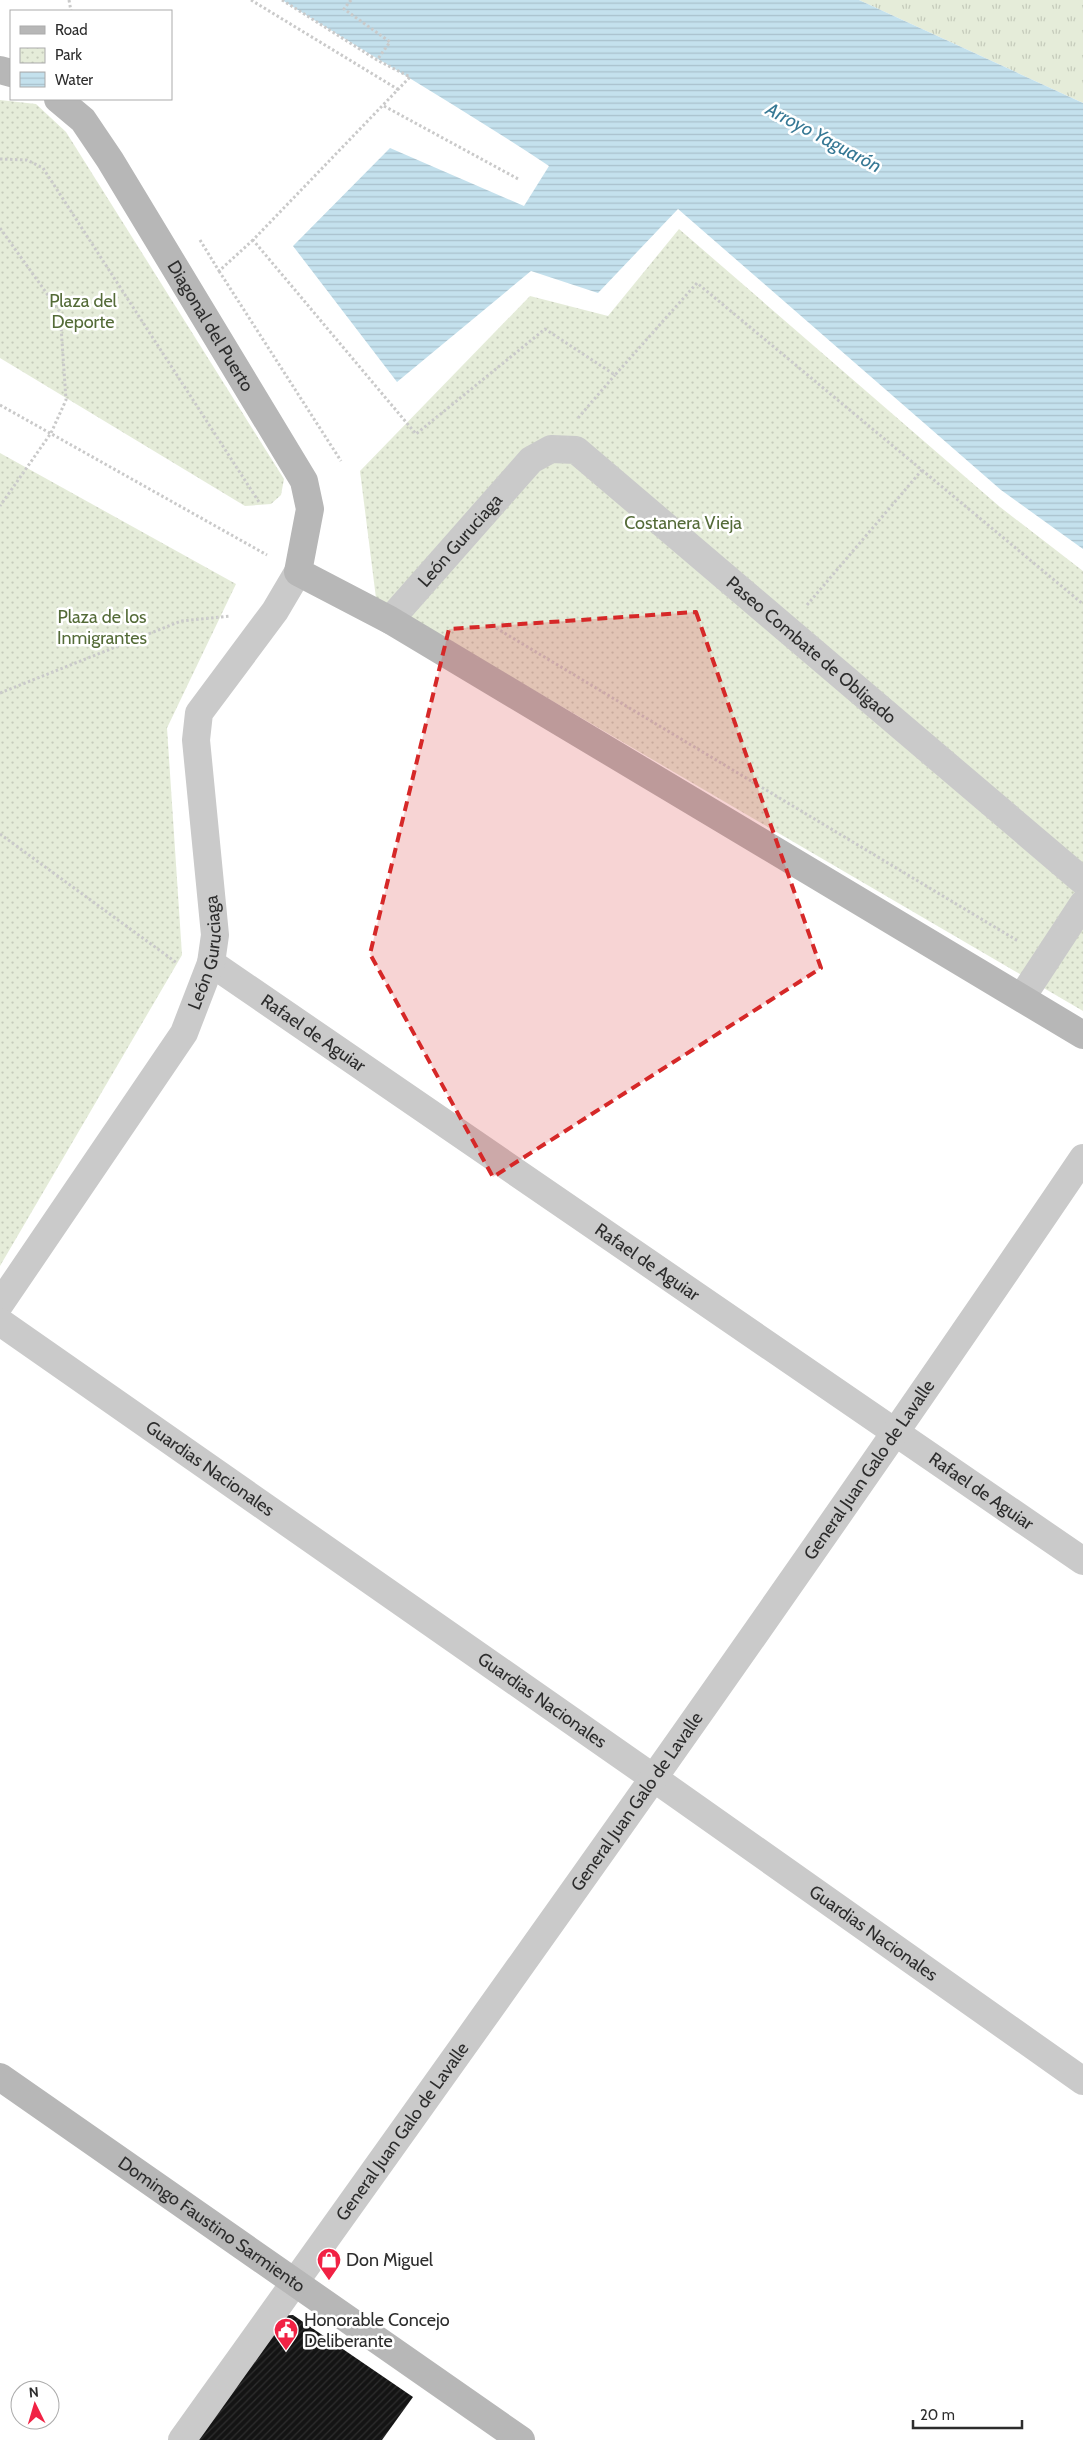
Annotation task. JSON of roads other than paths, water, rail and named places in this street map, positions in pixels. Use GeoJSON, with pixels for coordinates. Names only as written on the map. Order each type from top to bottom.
{"type":"FeatureCollection","features":[{"type":"Feature","properties":{"kind":"main road","name":"Diagonal del Puerto"},"geometry":{"type":"LineString","coordinates":[[59,100],[83,120],[110,160],[304,481],[310,509],[298,572]]}},
{"type":"Feature","properties":{"kind":"main road"},"geometry":{"type":"LineString","coordinates":[[298,572],[390,620],[1083,1035]]}},
{"type":"Feature","properties":{"kind":"main road","name":"Domingo Faustino Sarmiento"},"geometry":{"type":"LineString","coordinates":[[0,2077],[296,2281],[521,2440]]}},
{"type":"Feature","properties":{"kind":"street","name":"Paseo Combate de Obligado"},"geometry":{"type":"LineString","coordinates":[[541,454],[576,450],[1083,881]]}},
{"type":"Feature","properties":{"kind":"street","name":"León Guruciaga"},"geometry":{"type":"LineString","coordinates":[[390,620],[541,454]]}},
{"type":"Feature","properties":{"kind":"street","name":"León Guruciaga"},"geometry":{"type":"LineString","coordinates":[[0,1304],[184,1033],[207,972],[215,935],[196,740],[199,713],[274,611],[298,572]]}},
{"type":"Feature","properties":{"kind":"street"},"geometry":{"type":"LineString","coordinates":[[1022,997],[1083,904]]}},
{"type":"Feature","properties":{"kind":"street","name":"Rafael de Aguiar"},"geometry":{"type":"LineString","coordinates":[[207,972],[897,1433],[1083,1561]]}},
{"type":"Feature","properties":{"kind":"street","name":"General Juan Galo de Lavalle"},"geometry":{"type":"LineString","coordinates":[[182,2440],[655,1778],[897,1433],[1083,1158]]}},
{"type":"Feature","properties":{"kind":"street","name":"Guardias Nacionales"},"geometry":{"type":"LineString","coordinates":[[0,1322],[655,1778],[1083,2081]]}},
{"type":"Feature","properties":{"kind":"water","name":"Arroyo Yaguarón"},"geometry":{"type":"Polygon","coordinates":[[[282,0],[859,0],[1083,103],[1083,549],[1001,490],[678,209],[598,293],[531,271],[397,382],[293,246],[390,148],[524,206],[549,166],[483,123],[282,0]]]}},
{"type":"Feature","properties":{"kind":"place","name":"Don Miguel"},"geometry":{"type":"Point","coordinates":[329,2281]}},
{"type":"Feature","properties":{"kind":"place","name":"Honorable Concejo Deliberante"},"geometry":{"type":"Point","coordinates":[286,2351]}},
{"type":"Feature","properties":{"kind":"park label","name":"Plaza del Deporte"},"geometry":{"type":"Point","coordinates":[83,311]}},
{"type":"Feature","properties":{"kind":"park label","name":"Costanera Vieja"},"geometry":{"type":"Point","coordinates":[683,523]}},
{"type":"Feature","properties":{"kind":"park label","name":"Plaza de los Inmigrantes"},"geometry":{"type":"Point","coordinates":[102,628]}}]}
